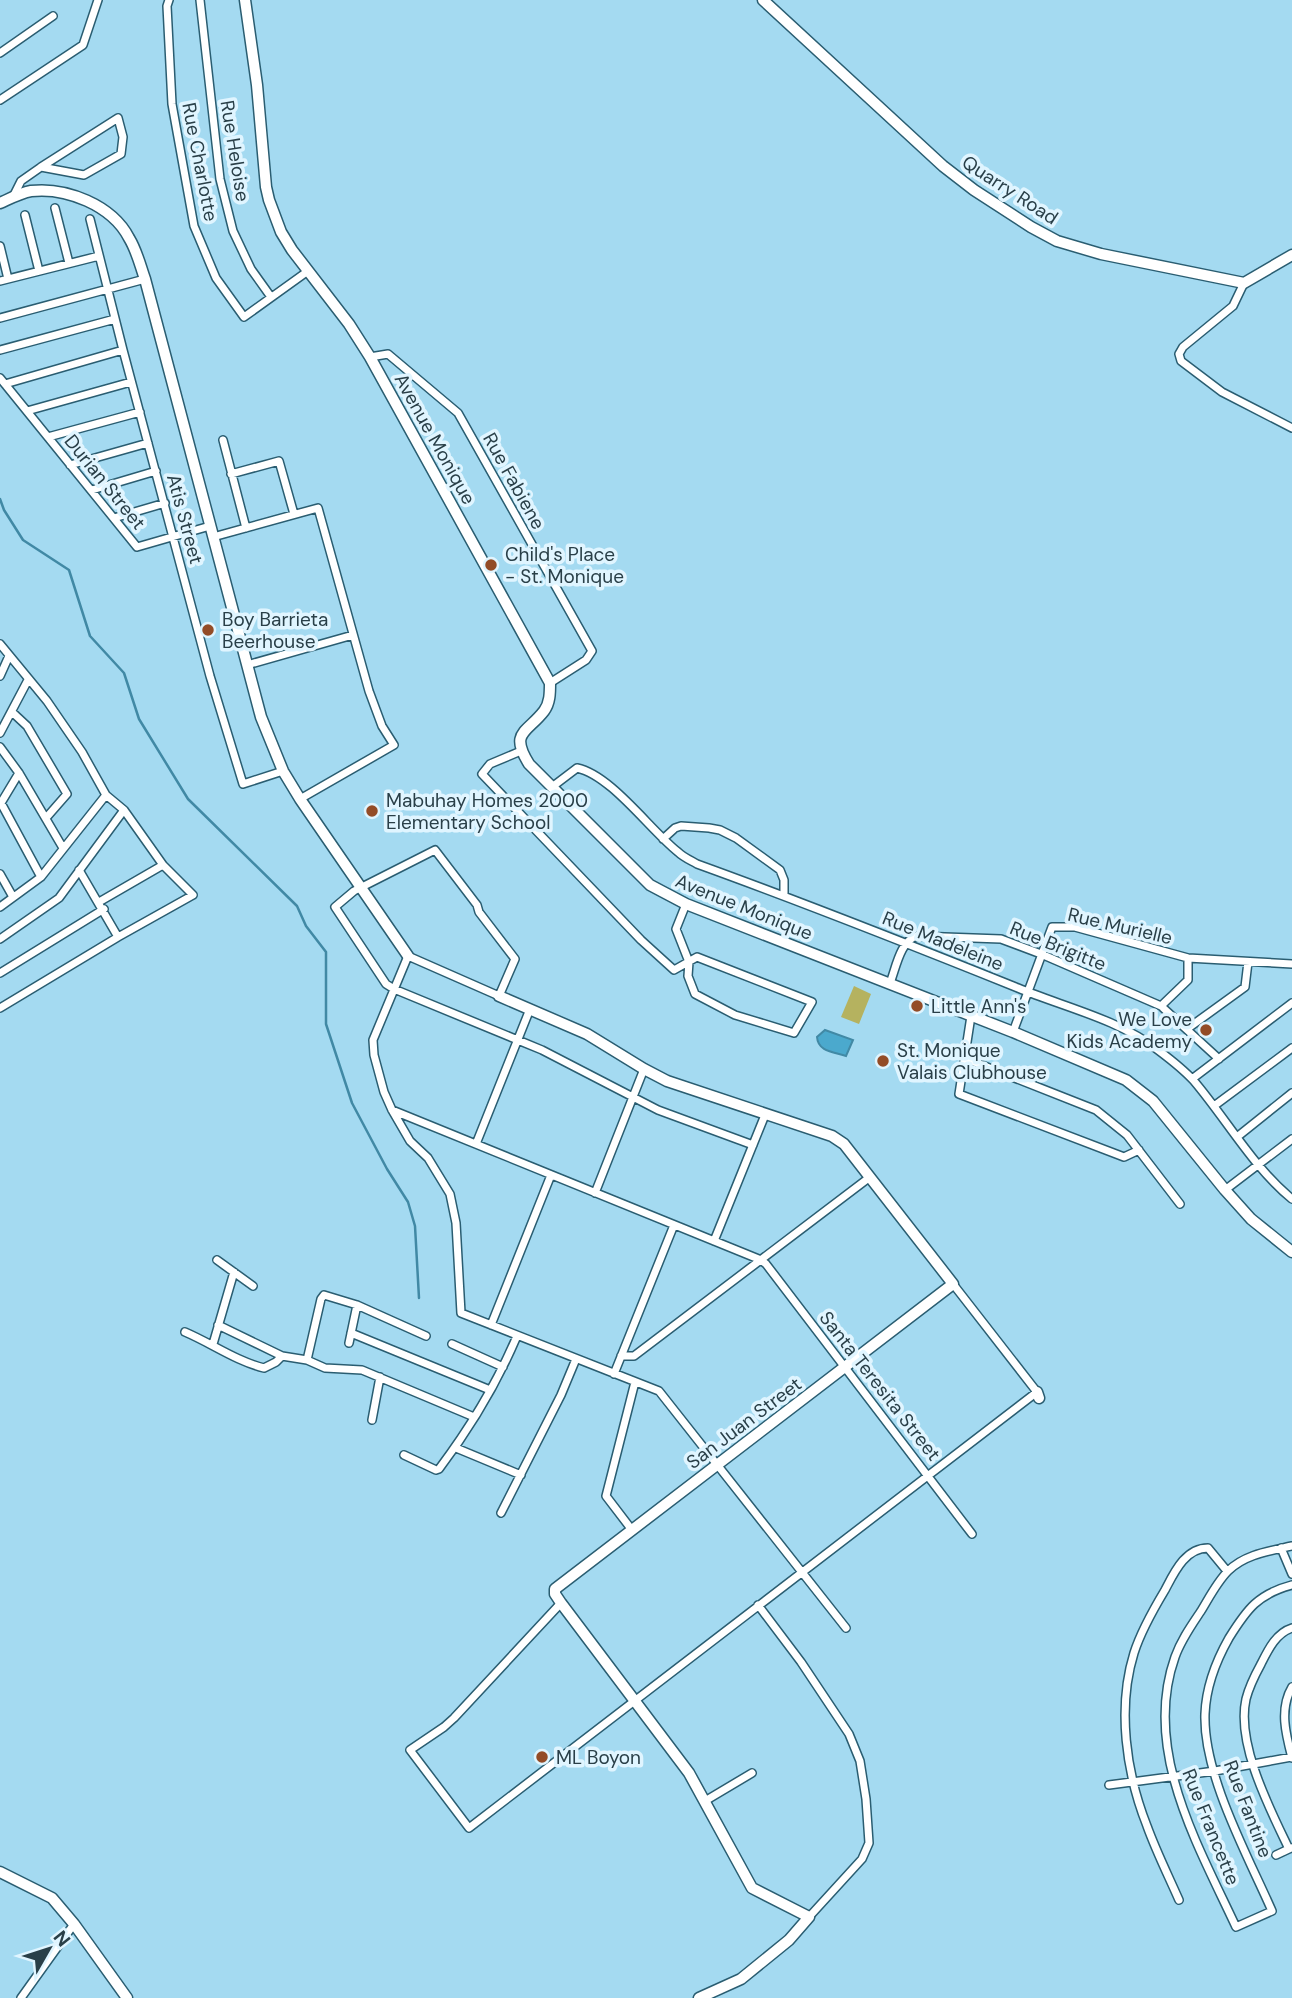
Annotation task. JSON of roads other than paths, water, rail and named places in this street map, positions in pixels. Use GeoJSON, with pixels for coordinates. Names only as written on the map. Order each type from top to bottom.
{"type":"FeatureCollection","features":[{"type":"Feature","properties":{"kind":"street"},"geometry":{"type":"LineString","coordinates":[[0,100],[83,45],[98,0]]}},
{"type":"Feature","properties":{"kind":"street","name":"Rue Charlotte"},"geometry":{"type":"LineString","coordinates":[[169,0],[167,6],[172,104],[194,226],[216,278],[244,317],[271,298]]}},
{"type":"Feature","properties":{"kind":"street","name":"Rue Heloise"},"geometry":{"type":"LineString","coordinates":[[200,0],[220,179],[233,232],[251,269],[271,298]]}},
{"type":"Feature","properties":{"kind":"street","name":"Avenue Monique"},"geometry":{"type":"LineString","coordinates":[[245,0],[257,85],[266,187],[281,232],[370,357],[550,683]]}},
{"type":"Feature","properties":{"kind":"street","name":"Quarry Road"},"geometry":{"type":"LineString","coordinates":[[763,0],[943,166],[1031,227],[1057,241],[1094,252],[1244,283]]}},
{"type":"Feature","properties":{"kind":"street"},"geometry":{"type":"LineString","coordinates":[[0,53],[53,16]]}},
{"type":"Feature","properties":{"kind":"street"},"geometry":{"type":"LineString","coordinates":[[13,197],[21,181],[41,167],[118,118],[123,137],[121,154],[83,175],[41,167]]}},
{"type":"Feature","properties":{"kind":"street"},"geometry":{"type":"LineString","coordinates":[[0,203],[27,191],[52,190],[69,194],[95,205],[118,223],[129,236],[145,279],[261,717],[284,771],[300,799],[408,956],[587,1034],[667,1081],[832,1136],[844,1144],[1038,1395],[928,1475],[634,1700],[469,1828],[410,1750],[454,1718],[561,1603],[634,1700],[680,1760],[752,1888],[809,1917]]}},
{"type":"Feature","properties":{"kind":"street"},"geometry":{"type":"LineString","coordinates":[[55,208],[69,263]]}},
{"type":"Feature","properties":{"kind":"street"},"geometry":{"type":"LineString","coordinates":[[25,215],[39,271]]}},
{"type":"Feature","properties":{"kind":"street","name":"Atis Street"},"geometry":{"type":"LineString","coordinates":[[90,219],[209,676],[243,784],[284,771]]}},
{"type":"Feature","properties":{"kind":"street"},"geometry":{"type":"LineString","coordinates":[[0,246],[4,280],[99,256]]}},
{"type":"Feature","properties":{"kind":"street"},"geometry":{"type":"LineString","coordinates":[[1292,255],[1244,283],[1233,306],[1179,354],[1181,361],[1222,392],[1292,428]]}},
{"type":"Feature","properties":{"kind":"street"},"geometry":{"type":"LineString","coordinates":[[271,298],[308,271]]}},
{"type":"Feature","properties":{"kind":"street"},"geometry":{"type":"LineString","coordinates":[[0,318],[145,279]]}},
{"type":"Feature","properties":{"kind":"street"},"geometry":{"type":"LineString","coordinates":[[0,350],[115,319]]}},
{"type":"Feature","properties":{"kind":"street"},"geometry":{"type":"LineString","coordinates":[[2,381],[123,350]]}},
{"type":"Feature","properties":{"kind":"street","name":"Rue Fabiene"},"geometry":{"type":"LineString","coordinates":[[370,357],[388,354],[458,413],[592,651],[586,660],[550,683]]}},
{"type":"Feature","properties":{"kind":"street","name":"Durian Street"},"geometry":{"type":"LineString","coordinates":[[2,381],[137,547],[173,537],[246,528],[294,514]]}},
{"type":"Feature","properties":{"kind":"street"},"geometry":{"type":"LineString","coordinates":[[27,411],[131,382]]}},
{"type":"Feature","properties":{"kind":"street"},"geometry":{"type":"LineString","coordinates":[[48,437],[140,412]]}},
{"type":"Feature","properties":{"kind":"street"},"geometry":{"type":"LineString","coordinates":[[223,440],[246,528]]}},
{"type":"Feature","properties":{"kind":"street"},"geometry":{"type":"LineString","coordinates":[[71,464],[148,443]]}},
{"type":"Feature","properties":{"kind":"street"},"geometry":{"type":"LineString","coordinates":[[231,474],[279,461],[294,514],[318,508],[369,691],[380,721],[394,745],[300,799]]}},
{"type":"Feature","properties":{"kind":"street"},"geometry":{"type":"LineString","coordinates":[[92,490],[156,471]]}},
{"type":"Feature","properties":{"kind":"street"},"geometry":{"type":"LineString","coordinates":[[114,517],[165,503]]}},
{"type":"Feature","properties":{"kind":"street"},"geometry":{"type":"LineString","coordinates":[[247,665],[353,635]]}},
{"type":"Feature","properties":{"kind":"street"},"geometry":{"type":"LineString","coordinates":[[0,644],[47,701],[82,752],[106,795],[124,810],[163,865],[193,895],[0,1008]]}},
{"type":"Feature","properties":{"kind":"street"},"geometry":{"type":"LineString","coordinates":[[0,676],[9,656]]}},
{"type":"Feature","properties":{"kind":"street"},"geometry":{"type":"LineString","coordinates":[[0,733],[28,680]]}},
{"type":"Feature","properties":{"kind":"street"},"geometry":{"type":"LineString","coordinates":[[550,683],[550,699],[545,710],[521,736],[521,751],[490,764],[482,774],[641,940],[674,970],[689,962],[698,957],[812,1002],[794,1033],[735,1015],[695,994],[688,976],[689,962],[676,929],[686,904]]}},
{"type":"Feature","properties":{"kind":"street"},"geometry":{"type":"LineString","coordinates":[[12,712],[27,726],[67,794],[46,818]]}},
{"type":"Feature","properties":{"kind":"street"},"geometry":{"type":"LineString","coordinates":[[0,747],[19,773],[63,848]]}},
{"type":"Feature","properties":{"kind":"street","name":"Avenue Monique"},"geometry":{"type":"LineString","coordinates":[[521,751],[529,764],[650,885],[686,904],[1013,1031],[1126,1080],[1142,1091],[1162,1111],[1251,1219],[1292,1252]]}},
{"type":"Feature","properties":{"kind":"street","name":"Rue Madeleine"},"geometry":{"type":"LineString","coordinates":[[552,787],[576,768],[585,770],[618,794],[663,839],[696,864],[784,895],[1115,1025],[1156,1048],[1192,1079],[1272,1181],[1292,1199]]}},
{"type":"Feature","properties":{"kind":"street"},"geometry":{"type":"LineString","coordinates":[[19,773],[1,803],[41,877]]}},
{"type":"Feature","properties":{"kind":"street"},"geometry":{"type":"LineString","coordinates":[[0,907],[41,877],[106,795]]}},
{"type":"Feature","properties":{"kind":"street"},"geometry":{"type":"LineString","coordinates":[[0,939],[59,898],[124,810]]}},
{"type":"Feature","properties":{"kind":"street"},"geometry":{"type":"LineString","coordinates":[[663,839],[681,826],[709,828],[728,834],[780,870],[785,880],[784,895]]}},
{"type":"Feature","properties":{"kind":"street"},"geometry":{"type":"LineString","coordinates":[[499,996],[515,959],[435,850],[362,888],[335,907],[386,984],[394,989],[564,1060],[680,1119],[753,1145]]}},
{"type":"Feature","properties":{"kind":"street"},"geometry":{"type":"LineString","coordinates":[[0,973],[163,865]]}},
{"type":"Feature","properties":{"kind":"street"},"geometry":{"type":"LineString","coordinates":[[79,870],[118,937]]}},
{"type":"Feature","properties":{"kind":"street"},"geometry":{"type":"LineString","coordinates":[[0,874],[13,897]]}},
{"type":"Feature","properties":{"kind":"street","name":"Rue Murielle"},"geometry":{"type":"LineString","coordinates":[[1013,1031],[1052,927],[1075,928],[1188,958],[1292,964]]}},
{"type":"Feature","properties":{"kind":"street","name":"Rue Brigitte"},"geometry":{"type":"LineString","coordinates":[[905,943],[917,936],[1001,939],[1161,1006],[1219,1059]]}},
{"type":"Feature","properties":{"kind":"street"},"geometry":{"type":"LineString","coordinates":[[890,983],[905,943]]}},
{"type":"Feature","properties":{"kind":"street"},"geometry":{"type":"LineString","coordinates":[[408,956],[373,1040],[374,1055],[391,1110],[410,1141],[428,1158],[450,1194],[456,1223],[461,1313],[659,1391],[846,1628]]}},
{"type":"Feature","properties":{"kind":"street"},"geometry":{"type":"LineString","coordinates":[[1161,1006],[1188,980],[1188,958]]}},
{"type":"Feature","properties":{"kind":"street"},"geometry":{"type":"LineString","coordinates":[[1187,1029],[1245,987],[1248,961]]}},
{"type":"Feature","properties":{"kind":"street"},"geometry":{"type":"LineString","coordinates":[[1192,1079],[1292,1003]]}},
{"type":"Feature","properties":{"kind":"street"},"geometry":{"type":"LineString","coordinates":[[476,1144],[530,1009]]}},
{"type":"Feature","properties":{"kind":"street"},"geometry":{"type":"LineString","coordinates":[[971,1016],[959,1094],[1124,1157],[1139,1150]]}},
{"type":"Feature","properties":{"kind":"street"},"geometry":{"type":"LineString","coordinates":[[1214,1107],[1292,1048]]}},
{"type":"Feature","properties":{"kind":"street"},"geometry":{"type":"LineString","coordinates":[[964,1058],[1096,1110],[1139,1150],[1180,1204]]}},
{"type":"Feature","properties":{"kind":"street"},"geometry":{"type":"LineString","coordinates":[[595,1193],[644,1069]]}},
{"type":"Feature","properties":{"kind":"street"},"geometry":{"type":"LineString","coordinates":[[1237,1137],[1292,1093]]}},
{"type":"Feature","properties":{"kind":"street"},"geometry":{"type":"LineString","coordinates":[[391,1110],[761,1260]]}},
{"type":"Feature","properties":{"kind":"street"},"geometry":{"type":"LineString","coordinates":[[714,1241],[765,1115]]}},
{"type":"Feature","properties":{"kind":"street"},"geometry":{"type":"LineString","coordinates":[[1225,1190],[1292,1139]]}},
{"type":"Feature","properties":{"kind":"street"},"geometry":{"type":"LineString","coordinates":[[491,1325],[551,1175]]}},
{"type":"Feature","properties":{"kind":"street"},"geometry":{"type":"LineString","coordinates":[[621,1356],[634,1356],[870,1177]]}},
{"type":"Feature","properties":{"kind":"street"},"geometry":{"type":"LineString","coordinates":[[614,1374],[674,1225]]}},
{"type":"Feature","properties":{"kind":"street"},"geometry":{"type":"LineString","coordinates":[[217,1260],[253,1286]]}},
{"type":"Feature","properties":{"kind":"street","name":"Santa Teresita Street"},"geometry":{"type":"LineString","coordinates":[[761,1260],[972,1534]]}},
{"type":"Feature","properties":{"kind":"street"},"geometry":{"type":"LineString","coordinates":[[213,1344],[234,1272]]}},
{"type":"Feature","properties":{"kind":"street","name":"San Juan Street"},"geometry":{"type":"LineString","coordinates":[[561,1603],[555,1589],[953,1284]]}},
{"type":"Feature","properties":{"kind":"street"},"geometry":{"type":"LineString","coordinates":[[307,1360],[321,1299],[324,1296],[357,1305],[426,1336]]}},
{"type":"Feature","properties":{"kind":"street"},"geometry":{"type":"LineString","coordinates":[[349,1343],[357,1305]]}},
{"type":"Feature","properties":{"kind":"street"},"geometry":{"type":"LineString","coordinates":[[218,1325],[282,1356],[307,1360],[325,1368],[362,1370],[474,1417]]}},
{"type":"Feature","properties":{"kind":"street"},"geometry":{"type":"LineString","coordinates":[[185,1332],[239,1359],[264,1368],[276,1363],[282,1356]]}},
{"type":"Feature","properties":{"kind":"street"},"geometry":{"type":"LineString","coordinates":[[351,1333],[490,1390]]}},
{"type":"Feature","properties":{"kind":"street"},"geometry":{"type":"LineString","coordinates":[[404,1455],[439,1469],[456,1448],[503,1367],[517,1336]]}},
{"type":"Feature","properties":{"kind":"street"},"geometry":{"type":"LineString","coordinates":[[452,1345],[503,1367]]}},
{"type":"Feature","properties":{"kind":"street"},"geometry":{"type":"LineString","coordinates":[[501,1513],[561,1395],[576,1359]]}},
{"type":"Feature","properties":{"kind":"street"},"geometry":{"type":"LineString","coordinates":[[372,1420],[380,1377]]}},
{"type":"Feature","properties":{"kind":"street"},"geometry":{"type":"LineString","coordinates":[[632,1530],[606,1496],[635,1382]]}},
{"type":"Feature","properties":{"kind":"street"},"geometry":{"type":"LineString","coordinates":[[456,1448],[521,1475]]}},
{"type":"Feature","properties":{"kind":"street","name":"Rue Francette"},"geometry":{"type":"LineString","coordinates":[[1236,1927],[1184,1811],[1172,1777],[1164,1729],[1165,1705],[1175,1657],[1186,1632],[1227,1571],[1255,1555],[1292,1546]]}},
{"type":"Feature","properties":{"kind":"street"},"geometry":{"type":"LineString","coordinates":[[1179,1900],[1146,1825],[1134,1782],[1127,1745],[1126,1688],[1142,1631],[1177,1570],[1190,1553],[1199,1548],[1208,1548],[1227,1571]]}},
{"type":"Feature","properties":{"kind":"street"},"geometry":{"type":"LineString","coordinates":[[1281,1548],[1292,1574]]}},
{"type":"Feature","properties":{"kind":"street","name":"Rue Fantine"},"geometry":{"type":"LineString","coordinates":[[1236,1927],[1272,1911],[1225,1806],[1215,1771],[1205,1714],[1209,1685],[1219,1655],[1241,1618],[1261,1597],[1292,1585]]}},
{"type":"Feature","properties":{"kind":"street"},"geometry":{"type":"LineString","coordinates":[[699,1998],[741,1979],[789,1940],[862,1859],[869,1843],[860,1761],[849,1734],[801,1662],[758,1605]]}},
{"type":"Feature","properties":{"kind":"street"},"geometry":{"type":"LineString","coordinates":[[1276,1855],[1291,1848],[1265,1798],[1252,1764],[1245,1722],[1246,1700],[1253,1679],[1270,1648],[1276,1639],[1292,1628]]}},
{"type":"Feature","properties":{"kind":"street"},"geometry":{"type":"LineString","coordinates":[[1109,1785],[1292,1758],[1284,1714],[1286,1697],[1292,1687]]}},
{"type":"Feature","properties":{"kind":"street"},"geometry":{"type":"LineString","coordinates":[[705,1801],[752,1773]]}},
{"type":"Feature","properties":{"kind":"street"},"geometry":{"type":"LineString","coordinates":[[0,1872],[52,1898],[127,1998]]}},
{"type":"Feature","properties":{"kind":"street"},"geometry":{"type":"LineString","coordinates":[[21,1998],[74,1924]]}},
{"type":"Feature","properties":{"kind":"water"},"geometry":{"type":"Polygon","coordinates":[[[825,1030],[853,1040],[846,1056],[827,1051],[820,1046],[817,1037],[825,1030]]]}},
{"type":"Feature","properties":{"kind":"waterway"},"geometry":{"type":"LineString","coordinates":[[0,499],[23,540],[69,570],[90,636],[124,673],[139,719],[188,799],[297,906],[306,926],[326,952],[326,1024],[352,1103],[408,1202],[415,1226],[419,1298]]}},
{"type":"Feature","properties":{"kind":"place","name":"Child's Place - St. Monique"},"geometry":{"type":"Point","coordinates":[491,565]}},
{"type":"Feature","properties":{"kind":"place","name":"Boy Barrieta Beerhouse"},"geometry":{"type":"Point","coordinates":[208,630]}},
{"type":"Feature","properties":{"kind":"place","name":"Mabuhay Homes 2000 Elementary School"},"geometry":{"type":"Point","coordinates":[372,811]}},
{"type":"Feature","properties":{"kind":"place","name":"Little Ann's"},"geometry":{"type":"Point","coordinates":[917,1006]}},
{"type":"Feature","properties":{"kind":"place","name":"We Love Kids Academy"},"geometry":{"type":"Point","coordinates":[1206,1030]}},
{"type":"Feature","properties":{"kind":"place","name":"St. Monique Valais Clubhouse"},"geometry":{"type":"Point","coordinates":[883,1061]}},
{"type":"Feature","properties":{"kind":"place","name":"ML Boyon"},"geometry":{"type":"Point","coordinates":[542,1757]}}]}
